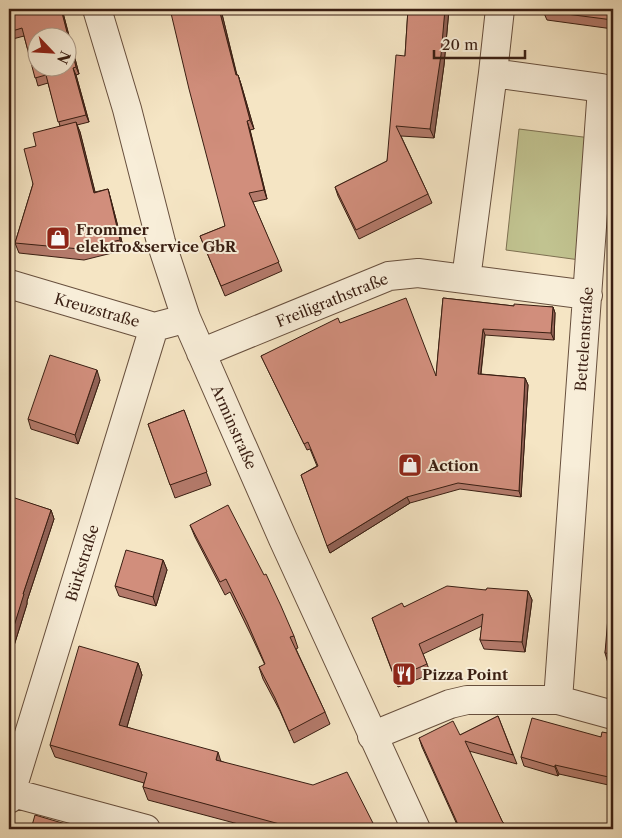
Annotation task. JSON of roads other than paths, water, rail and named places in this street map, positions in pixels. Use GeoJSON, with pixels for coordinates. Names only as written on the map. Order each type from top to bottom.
{"type":"FeatureCollection","features":[{"type":"Feature","properties":{"kind":"street","name":"Arminstraße"},"geometry":{"type":"LineString","coordinates":[[97,9],[127,109],[161,242],[186,318],[372,736],[416,829]]}},
{"type":"Feature","properties":{"kind":"street"},"geometry":{"type":"LineString","coordinates":[[466,279],[500,9]]}},
{"type":"Feature","properties":{"kind":"street","name":"Bettelenstraße"},"geometry":{"type":"LineString","coordinates":[[493,72],[602,88],[558,700]]}},
{"type":"Feature","properties":{"kind":"street","name":"Freiligrathstraße"},"geometry":{"type":"LineString","coordinates":[[201,353],[388,276],[418,273],[588,295]]}},
{"type":"Feature","properties":{"kind":"street","name":"Kreuzstraße"},"geometry":{"type":"LineString","coordinates":[[9,284],[154,326],[186,318]]}},
{"type":"Feature","properties":{"kind":"street","name":"Bürkstraße"},"geometry":{"type":"LineString","coordinates":[[9,794],[154,326]]}},
{"type":"Feature","properties":{"kind":"street"},"geometry":{"type":"LineString","coordinates":[[372,736],[450,704],[467,700],[558,700],[613,715]]}},
{"type":"Feature","properties":{"kind":"street"},"geometry":{"type":"LineString","coordinates":[[9,794],[146,829]]}},
{"type":"Feature","properties":{"kind":"place","name":"Frommer elektro&service GbR"},"geometry":{"type":"Point","coordinates":[58,238]}},
{"type":"Feature","properties":{"kind":"place","name":"Action"},"geometry":{"type":"Point","coordinates":[410,465]}},
{"type":"Feature","properties":{"kind":"place","name":"Pizza Point"},"geometry":{"type":"Point","coordinates":[404,674]}}]}
